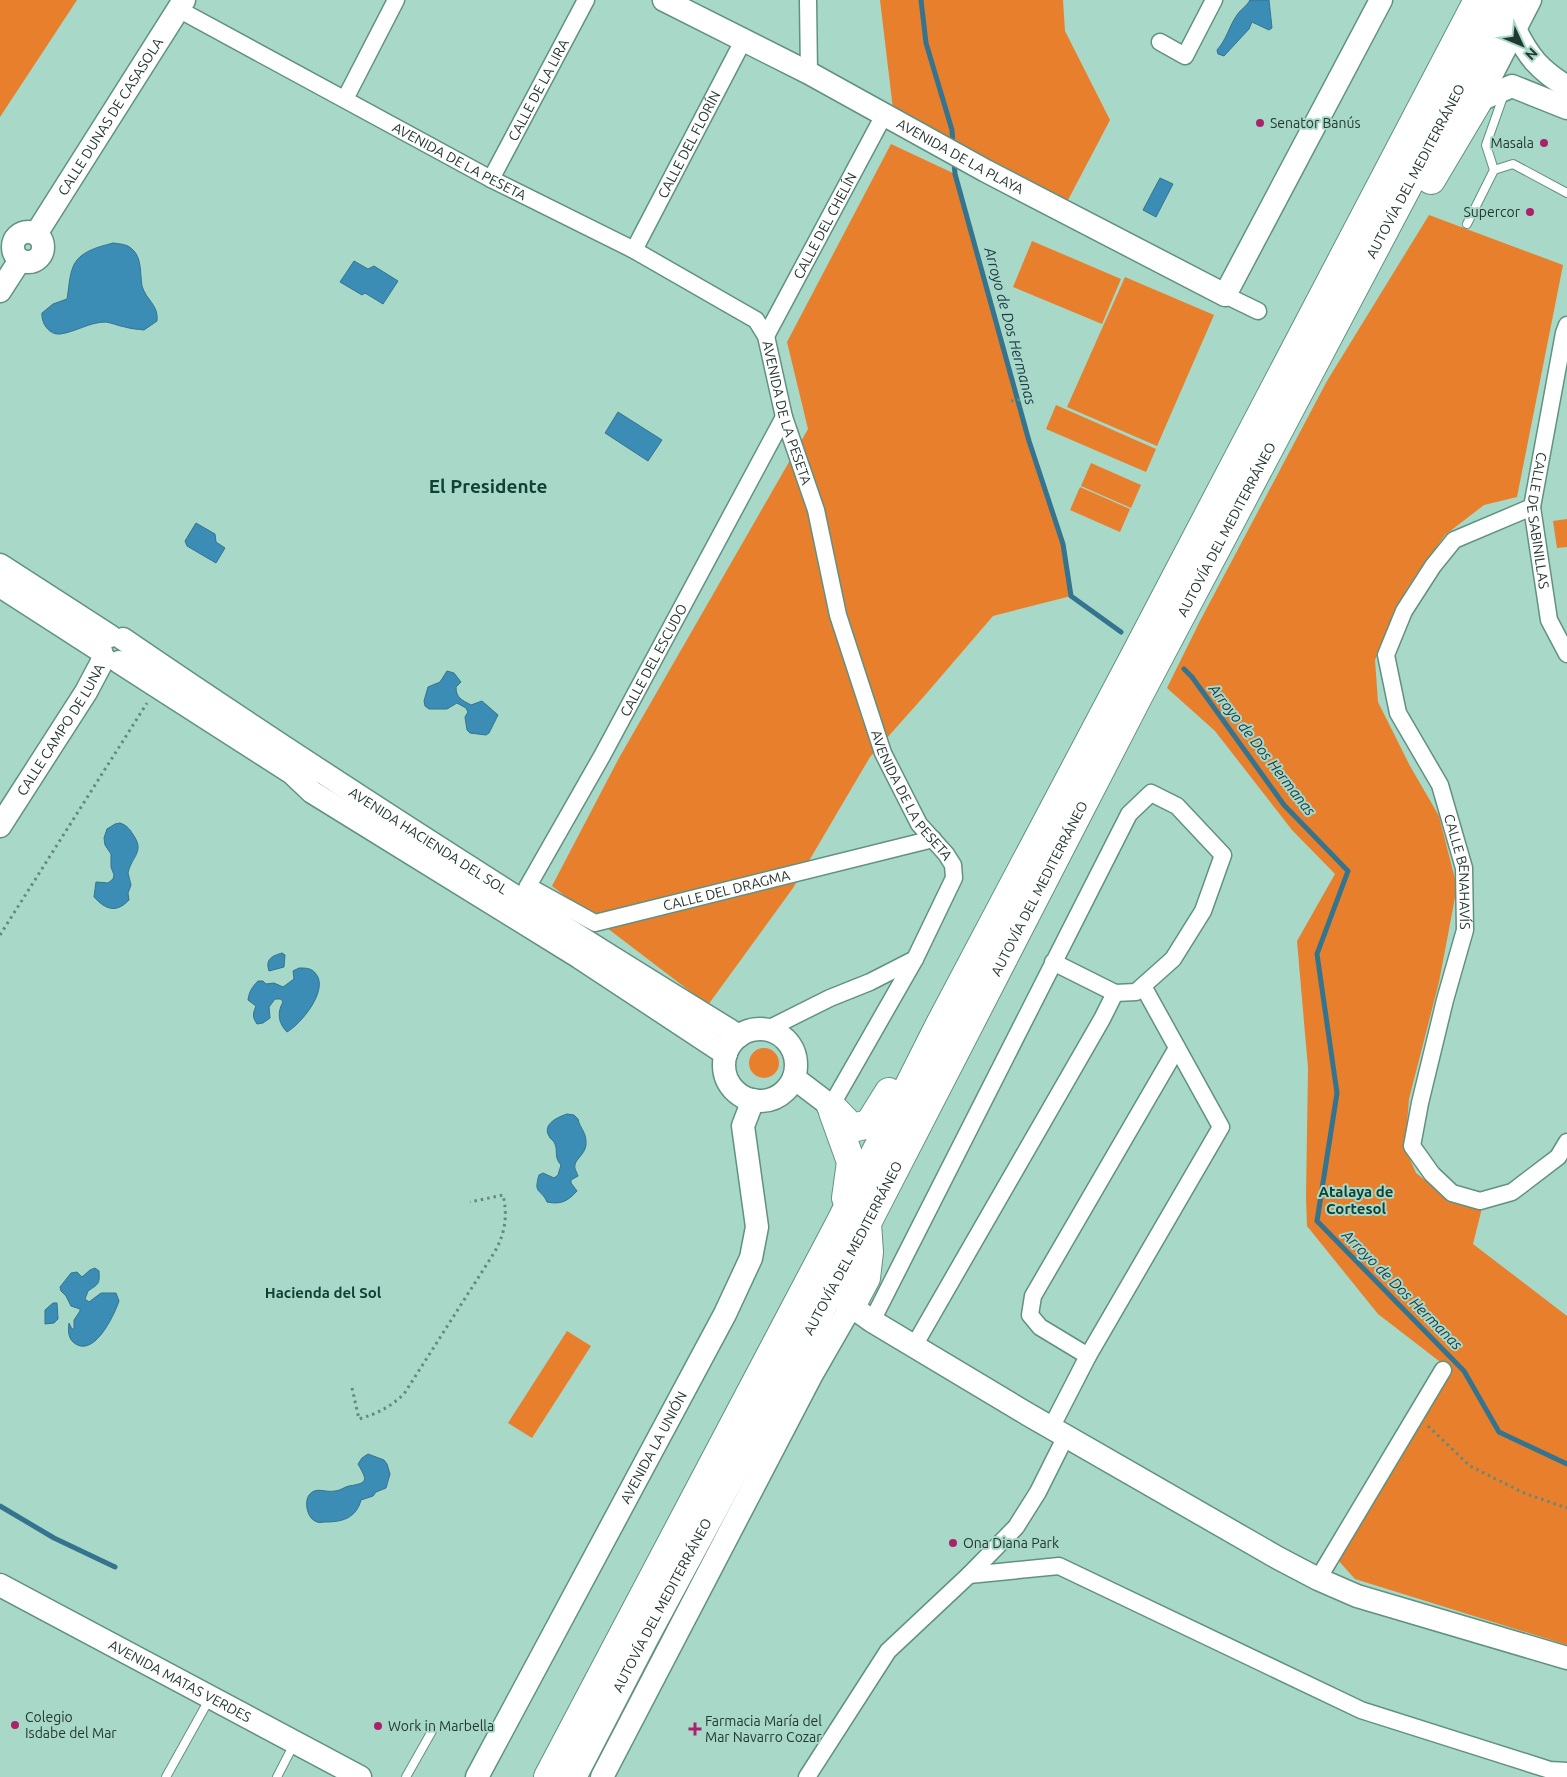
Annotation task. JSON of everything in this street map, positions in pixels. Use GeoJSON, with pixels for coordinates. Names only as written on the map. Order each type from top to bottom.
{"type":"FeatureCollection","features":[{"type":"Feature","properties":{"kind":"highway","name":"AUTOVÍA DEL MEDITERRÁNEO"},"geometry":{"type":"LineString","coordinates":[[548,1777],[840,1222],[939,1026],[1134,659],[1478,0]]}},
{"type":"Feature","properties":{"kind":"highway","name":"AUTOVÍA DEL MEDITERRÁNEO"},"geometry":{"type":"LineString","coordinates":[[572,1777],[645,1636],[867,1223],[1139,695],[1506,0]]}},
{"type":"Feature","properties":{"kind":"highway"},"geometry":{"type":"LineString","coordinates":[[1363,272],[1407,220],[1478,101]]}},
{"type":"Feature","properties":{"kind":"highway"},"geometry":{"type":"LineString","coordinates":[[831,1106],[852,1128],[869,1124],[897,1079],[939,1026]]}},
{"type":"Feature","properties":{"kind":"highway"},"geometry":{"type":"LineString","coordinates":[[831,1106],[851,1162],[848,1192],[840,1222]]}},
{"type":"Feature","properties":{"kind":"highway"},"geometry":{"type":"LineString","coordinates":[[862,1314],[869,1252],[867,1223]]}},
{"type":"Feature","properties":{"kind":"street"},"geometry":{"type":"LineString","coordinates":[[345,98],[396,0]]}},
{"type":"Feature","properties":{"kind":"street","name":"CALLE DE LA LIRA"},"geometry":{"type":"LineString","coordinates":[[491,179],[586,0]]}},
{"type":"Feature","properties":{"kind":"street"},"geometry":{"type":"LineString","coordinates":[[808,0],[808,73]]}},
{"type":"Feature","properties":{"kind":"street"},"geometry":{"type":"LineString","coordinates":[[1160,42],[1185,56],[1214,0]]}},
{"type":"Feature","properties":{"kind":"street"},"geometry":{"type":"LineString","coordinates":[[1225,294],[1381,0]]}},
{"type":"Feature","properties":{"kind":"street"},"geometry":{"type":"LineString","coordinates":[[1478,101],[1530,0]]}},
{"type":"Feature","properties":{"kind":"street","name":"AVENIDA DE LA PLAYA"},"geometry":{"type":"LineString","coordinates":[[667,1],[808,73],[986,171],[1258,312]]}},
{"type":"Feature","properties":{"kind":"street","name":"AVENIDA DE LA PESETA"},"geometry":{"type":"LineString","coordinates":[[181,5],[491,179],[634,250],[756,320],[766,336],[784,417],[816,510],[838,615],[883,753],[919,824],[946,854],[953,865],[954,878],[915,959],[831,1106]]}},
{"type":"Feature","properties":{"kind":"street","name":"CALLE DUNAS DE CASASOLA"},"geometry":{"type":"LineString","coordinates":[[0,291],[20,260],[14,254],[15,239],[21,234],[28,232],[36,234],[181,5]]}},
{"type":"Feature","properties":{"kind":"street"},"geometry":{"type":"LineString","coordinates":[[1515,29],[1523,46],[1540,68],[1567,86]]}},
{"type":"Feature","properties":{"kind":"street","name":"CALLE DEL FLORÍN"},"geometry":{"type":"LineString","coordinates":[[634,250],[744,40]]}},
{"type":"Feature","properties":{"kind":"street"},"geometry":{"type":"LineString","coordinates":[[1478,101],[1512,86],[1567,108]]}},
{"type":"Feature","properties":{"kind":"street","name":"CALLE DEL CHELÍN"},"geometry":{"type":"LineString","coordinates":[[766,336],[884,115]]}},
{"type":"Feature","properties":{"kind":"street","name":"CALLE DE SABINILLAS"},"geometry":{"type":"LineString","coordinates":[[1567,325],[1544,435],[1532,507],[1549,620],[1567,654]]}},
{"type":"Feature","properties":{"kind":"street","name":"CALLE DEL ESCUDO"},"geometry":{"type":"LineString","coordinates":[[525,893],[602,756],[784,417]]}},
{"type":"Feature","properties":{"kind":"street","name":"CALLE BENAHAVÍS"},"geometry":{"type":"LineString","coordinates":[[1532,507],[1454,540],[1433,566],[1404,611],[1386,655],[1398,713],[1440,785],[1464,868],[1465,930],[1425,1084],[1412,1146],[1432,1174],[1452,1193],[1480,1201],[1512,1192],[1558,1158],[1567,1142]]}},
{"type":"Feature","properties":{"kind":"street","name":"AVENIDA HACIENDA DEL SOL"},"geometry":{"type":"LineString","coordinates":[[0,565],[111,649],[155,685],[292,773],[312,792],[572,953],[733,1045]]}},
{"type":"Feature","properties":{"kind":"street","name":"AVENIDA HACIENDA DEL SOL"},"geometry":{"type":"LineString","coordinates":[[0,586],[111,649],[376,807],[525,893],[733,1045]]}},
{"type":"Feature","properties":{"kind":"street","name":"CALLE CAMPO DE LUNA"},"geometry":{"type":"LineString","coordinates":[[0,826],[86,692],[111,649]]}},
{"type":"Feature","properties":{"kind":"street"},"geometry":{"type":"LineString","coordinates":[[602,1777],[812,1374],[862,1314],[1053,962],[1130,814],[1150,793],[1177,806],[1223,855],[1203,910],[1173,959],[1136,992],[1115,993],[1053,962]]}},
{"type":"Feature","properties":{"kind":"street","name":"CALLE DEL DRAGMA"},"geometry":{"type":"LineString","coordinates":[[525,893],[595,923],[933,839]]}},
{"type":"Feature","properties":{"kind":"street"},"geometry":{"type":"LineString","coordinates":[[766,1030],[776,1033],[792,1048],[796,1068],[794,1078],[788,1088],[781,1094],[763,1101],[753,1100],[743,1097],[729,1083],[724,1064],[733,1045],[748,1032],[766,1030],[915,959]]}},
{"type":"Feature","properties":{"kind":"street"},"geometry":{"type":"LineString","coordinates":[[807,1777],[888,1651],[969,1575],[1016,1526],[1038,1492],[1058,1432],[1088,1356],[1221,1127],[1143,986]]}},
{"type":"Feature","properties":{"kind":"street"},"geometry":{"type":"LineString","coordinates":[[914,1346],[1102,1019],[1115,993]]}},
{"type":"Feature","properties":{"kind":"street"},"geometry":{"type":"LineString","coordinates":[[1088,1356],[1040,1328],[1030,1315],[1033,1296],[1177,1048]]}},
{"type":"Feature","properties":{"kind":"street"},"geometry":{"type":"LineString","coordinates":[[794,1078],[831,1106]]}},
{"type":"Feature","properties":{"kind":"street","name":"AVENIDA LA UNIÓN"},"geometry":{"type":"LineString","coordinates":[[477,1777],[725,1314],[751,1258],[757,1227],[743,1126],[753,1100]]}},
{"type":"Feature","properties":{"kind":"street"},"geometry":{"type":"LineString","coordinates":[[862,1314],[1058,1432],[1318,1579],[1357,1596],[1567,1658]]}},
{"type":"Feature","properties":{"kind":"street"},"geometry":{"type":"LineString","coordinates":[[1318,1579],[1443,1370]]}},
{"type":"Feature","properties":{"kind":"street"},"geometry":{"type":"LineString","coordinates":[[969,1575],[1059,1566],[1361,1710],[1550,1770],[1567,1771]]}},
{"type":"Feature","properties":{"kind":"street","name":"AVENIDA MATAS VERDES"},"geometry":{"type":"LineString","coordinates":[[0,1584],[360,1777]]}},
{"type":"Feature","properties":{"kind":"lane"},"geometry":{"type":"LineString","coordinates":[[1467,224],[1494,170],[1486,145],[1506,88]]}},
{"type":"Feature","properties":{"kind":"lane"},"geometry":{"type":"LineString","coordinates":[[1494,170],[1514,164],[1567,193]]}},
{"type":"Feature","properties":{"kind":"lane"},"geometry":{"type":"LineString","coordinates":[[166,1777],[210,1697]]}},
{"type":"Feature","properties":{"kind":"lane"},"geometry":{"type":"LineString","coordinates":[[406,1777],[432,1731]]}},
{"type":"Feature","properties":{"kind":"lane"},"geometry":{"type":"LineString","coordinates":[[277,1777],[295,1742]]}},
{"type":"Feature","properties":{"kind":"path"},"geometry":{"type":"LineString","coordinates":[[1012,401],[1030,398]]}},
{"type":"Feature","properties":{"kind":"path"},"geometry":{"type":"LineString","coordinates":[[0,935],[145,708],[155,685]]}},
{"type":"Feature","properties":{"kind":"path"},"geometry":{"type":"LineString","coordinates":[[352,1388],[358,1419],[379,1412],[392,1405],[404,1394],[494,1253],[500,1243],[506,1220],[506,1205],[503,1195],[470,1202]]}},
{"type":"Feature","properties":{"kind":"path"},"geometry":{"type":"LineString","coordinates":[[1416,1415],[1470,1466],[1524,1493],[1567,1508]]}},
{"type":"Feature","properties":{"kind":"shaded area"},"geometry":{"type":"Polygon","coordinates":[[[0,0],[77,0],[0,117],[0,0]]]}},
{"type":"Feature","properties":{"kind":"shaded area"},"geometry":{"type":"Polygon","coordinates":[[[880,0],[1063,0],[1065,31],[1110,120],[1068,200],[893,109],[880,0]]]}},
{"type":"Feature","properties":{"kind":"shaded area"},"geometry":{"type":"Polygon","coordinates":[[[891,144],[955,174],[1029,441],[1063,544],[1071,596],[993,616],[870,757],[793,888],[708,1005],[552,886],[619,758],[808,429],[787,342],[891,144]]]}},
{"type":"Feature","properties":{"kind":"shaded area"},"geometry":{"type":"Polygon","coordinates":[[[1429,215],[1563,265],[1517,497],[1484,505],[1445,535],[1406,590],[1375,660],[1378,702],[1410,766],[1439,816],[1457,887],[1439,982],[1409,1099],[1405,1148],[1416,1173],[1444,1195],[1482,1208],[1473,1244],[1567,1316],[1567,1645],[1355,1579],[1337,1559],[1452,1371],[1378,1314],[1307,1226],[1308,1068],[1297,941],[1335,874],[1292,830],[1215,731],[1167,688],[1200,621],[1327,381],[1429,215]]]}},
{"type":"Feature","properties":{"kind":"shaded area"},"geometry":{"type":"Polygon","coordinates":[[[1032,241],[1121,279],[1102,324],[1013,287],[1032,241]]]}},
{"type":"Feature","properties":{"kind":"shaded area"},"geometry":{"type":"Polygon","coordinates":[[[1125,277],[1214,315],[1157,446],[1067,407],[1125,277]]]}},
{"type":"Feature","properties":{"kind":"shaded area"},"geometry":{"type":"Polygon","coordinates":[[[1056,405],[1156,449],[1146,472],[1046,429],[1056,405]]]}},
{"type":"Feature","properties":{"kind":"shaded area"},"geometry":{"type":"Polygon","coordinates":[[[1091,463],[1141,485],[1131,508],[1081,486],[1091,463]]]}},
{"type":"Feature","properties":{"kind":"shaded area"},"geometry":{"type":"Polygon","coordinates":[[[1080,487],[1130,509],[1120,532],[1070,510],[1080,487]]]}},
{"type":"Feature","properties":{"kind":"shaded area"},"geometry":{"type":"Polygon","coordinates":[[[1567,519],[1567,547],[1557,548],[1553,521],[1567,519]]]}},
{"type":"Feature","properties":{"kind":"shaded area"},"geometry":{"type":"Polygon","coordinates":[[[764,1048],[770,1049],[778,1057],[778,1069],[770,1077],[764,1078],[758,1077],[750,1069],[749,1063],[750,1057],[758,1049],[764,1048]]]}},
{"type":"Feature","properties":{"kind":"shaded area"},"geometry":{"type":"Polygon","coordinates":[[[567,1331],[591,1346],[532,1438],[508,1423],[567,1331]]]}},
{"type":"Feature","properties":{"kind":"water"},"geometry":{"type":"Polygon","coordinates":[[[1250,0],[1269,0],[1272,28],[1269,30],[1252,22],[1249,29],[1224,56],[1218,54],[1217,50],[1234,19],[1250,0]]]}},
{"type":"Feature","properties":{"kind":"water"},"geometry":{"type":"Polygon","coordinates":[[[1160,178],[1173,184],[1156,217],[1143,210],[1160,178]]]}},
{"type":"Feature","properties":{"kind":"water"},"geometry":{"type":"Polygon","coordinates":[[[113,243],[128,246],[138,256],[142,286],[156,311],[157,321],[144,330],[100,322],[60,334],[52,333],[44,324],[42,313],[53,304],[67,299],[71,274],[76,262],[85,253],[113,243]]]}},
{"type":"Feature","properties":{"kind":"water"},"geometry":{"type":"Polygon","coordinates":[[[354,261],[368,269],[374,266],[398,281],[383,304],[365,293],[362,295],[340,282],[354,261]]]}},
{"type":"Feature","properties":{"kind":"water"},"geometry":{"type":"Polygon","coordinates":[[[618,412],[662,440],[648,461],[605,433],[618,412]]]}},
{"type":"Feature","properties":{"kind":"water"},"geometry":{"type":"Polygon","coordinates":[[[196,523],[215,534],[216,542],[225,548],[216,563],[187,546],[185,541],[196,523]]]}},
{"type":"Feature","properties":{"kind":"water"},"geometry":{"type":"Polygon","coordinates":[[[447,671],[454,673],[461,682],[456,687],[460,698],[471,705],[482,701],[498,715],[489,733],[486,735],[470,733],[467,730],[465,717],[468,712],[466,708],[457,703],[447,709],[429,709],[425,706],[424,701],[428,687],[440,682],[447,671]]]}},
{"type":"Feature","properties":{"kind":"water"},"geometry":{"type":"Polygon","coordinates":[[[120,823],[131,831],[136,839],[138,849],[128,873],[131,885],[128,893],[129,900],[120,907],[111,908],[106,907],[94,897],[96,882],[108,883],[113,879],[111,854],[105,845],[104,838],[107,829],[120,823]]]}},
{"type":"Feature","properties":{"kind":"water"},"geometry":{"type":"Polygon","coordinates":[[[282,953],[285,955],[284,967],[269,971],[268,964],[270,959],[282,953]]]}},
{"type":"Feature","properties":{"kind":"water"},"geometry":{"type":"Polygon","coordinates":[[[299,968],[313,971],[319,981],[316,997],[306,1014],[287,1032],[279,1017],[283,1002],[281,999],[275,999],[269,1007],[270,1018],[263,1023],[257,1024],[253,1015],[256,1006],[248,1000],[254,985],[258,981],[263,981],[266,984],[274,983],[283,987],[294,979],[293,971],[299,968]]]}},
{"type":"Feature","properties":{"kind":"water"},"geometry":{"type":"Polygon","coordinates":[[[567,1114],[574,1115],[578,1119],[586,1141],[584,1151],[575,1163],[578,1176],[571,1180],[577,1191],[564,1201],[556,1203],[547,1202],[537,1189],[539,1175],[543,1173],[554,1178],[558,1175],[561,1165],[557,1159],[554,1141],[547,1132],[552,1122],[567,1114]]]}},
{"type":"Feature","properties":{"kind":"water"},"geometry":{"type":"Polygon","coordinates":[[[95,1268],[99,1271],[99,1282],[88,1291],[85,1299],[89,1302],[101,1293],[116,1293],[119,1301],[113,1316],[102,1334],[88,1345],[81,1346],[73,1342],[69,1336],[69,1323],[72,1329],[74,1329],[74,1320],[80,1309],[71,1306],[60,1287],[71,1273],[77,1272],[82,1277],[95,1268]]]}},
{"type":"Feature","properties":{"kind":"water"},"geometry":{"type":"Polygon","coordinates":[[[53,1303],[57,1303],[58,1319],[54,1323],[45,1324],[45,1310],[53,1303]]]}},
{"type":"Feature","properties":{"kind":"water"},"geometry":{"type":"Polygon","coordinates":[[[368,1454],[384,1460],[387,1464],[390,1474],[386,1488],[376,1492],[373,1496],[361,1500],[356,1511],[342,1520],[319,1522],[311,1518],[307,1510],[307,1498],[309,1495],[318,1490],[337,1491],[363,1482],[364,1477],[358,1464],[368,1454]]]}},
{"type":"Feature","properties":{"kind":"waterway","name":"Arroyo de Dos Hermanas"},"geometry":{"type":"LineString","coordinates":[[921,0],[926,43],[952,130],[953,146]]}},
{"type":"Feature","properties":{"kind":"waterway","name":"Arroyo de Dos Hermanas"},"geometry":{"type":"LineString","coordinates":[[954,162],[955,174],[1029,441],[1063,544],[1071,596],[1121,632]]}},
{"type":"Feature","properties":{"kind":"waterway","name":"Arroyo de Dos Hermanas"},"geometry":{"type":"LineString","coordinates":[[1184,669],[1192,677],[1284,805],[1348,871],[1317,954],[1337,1093],[1317,1221],[1464,1371],[1499,1432],[1567,1464]]}},
{"type":"Feature","properties":{"kind":"waterway"},"geometry":{"type":"LineString","coordinates":[[0,1506],[54,1538],[115,1567]]}},
{"type":"Feature","properties":{"kind":"place","name":"Senator Banús"},"geometry":{"type":"Point","coordinates":[1260,123]}},
{"type":"Feature","properties":{"kind":"place","name":"Masala"},"geometry":{"type":"Point","coordinates":[1544,143]}},
{"type":"Feature","properties":{"kind":"place","name":"Supercor"},"geometry":{"type":"Point","coordinates":[1530,212]}},
{"type":"Feature","properties":{"kind":"place","name":"Ona Diana Park"},"geometry":{"type":"Point","coordinates":[953,1543]}},
{"type":"Feature","properties":{"kind":"place","name":"Colegio Isdabe del Mar"},"geometry":{"type":"Point","coordinates":[15,1725]}},
{"type":"Feature","properties":{"kind":"place","name":"Work in Marbella"},"geometry":{"type":"Point","coordinates":[378,1726]}},
{"type":"Feature","properties":{"kind":"place","name":"Farmacia María del Mar Navarro Cozar"},"geometry":{"type":"Point","coordinates":[695,1729]}},
{"type":"Feature","properties":{"kind":"district","name":"El Presidente"},"geometry":{"type":"Point","coordinates":[488,486]}},
{"type":"Feature","properties":{"kind":"district","name":"Atalaya de Cortesol"},"geometry":{"type":"Point","coordinates":[1356,1200]}},
{"type":"Feature","properties":{"kind":"district","name":"Hacienda del Sol"},"geometry":{"type":"Point","coordinates":[323,1293]}}]}
